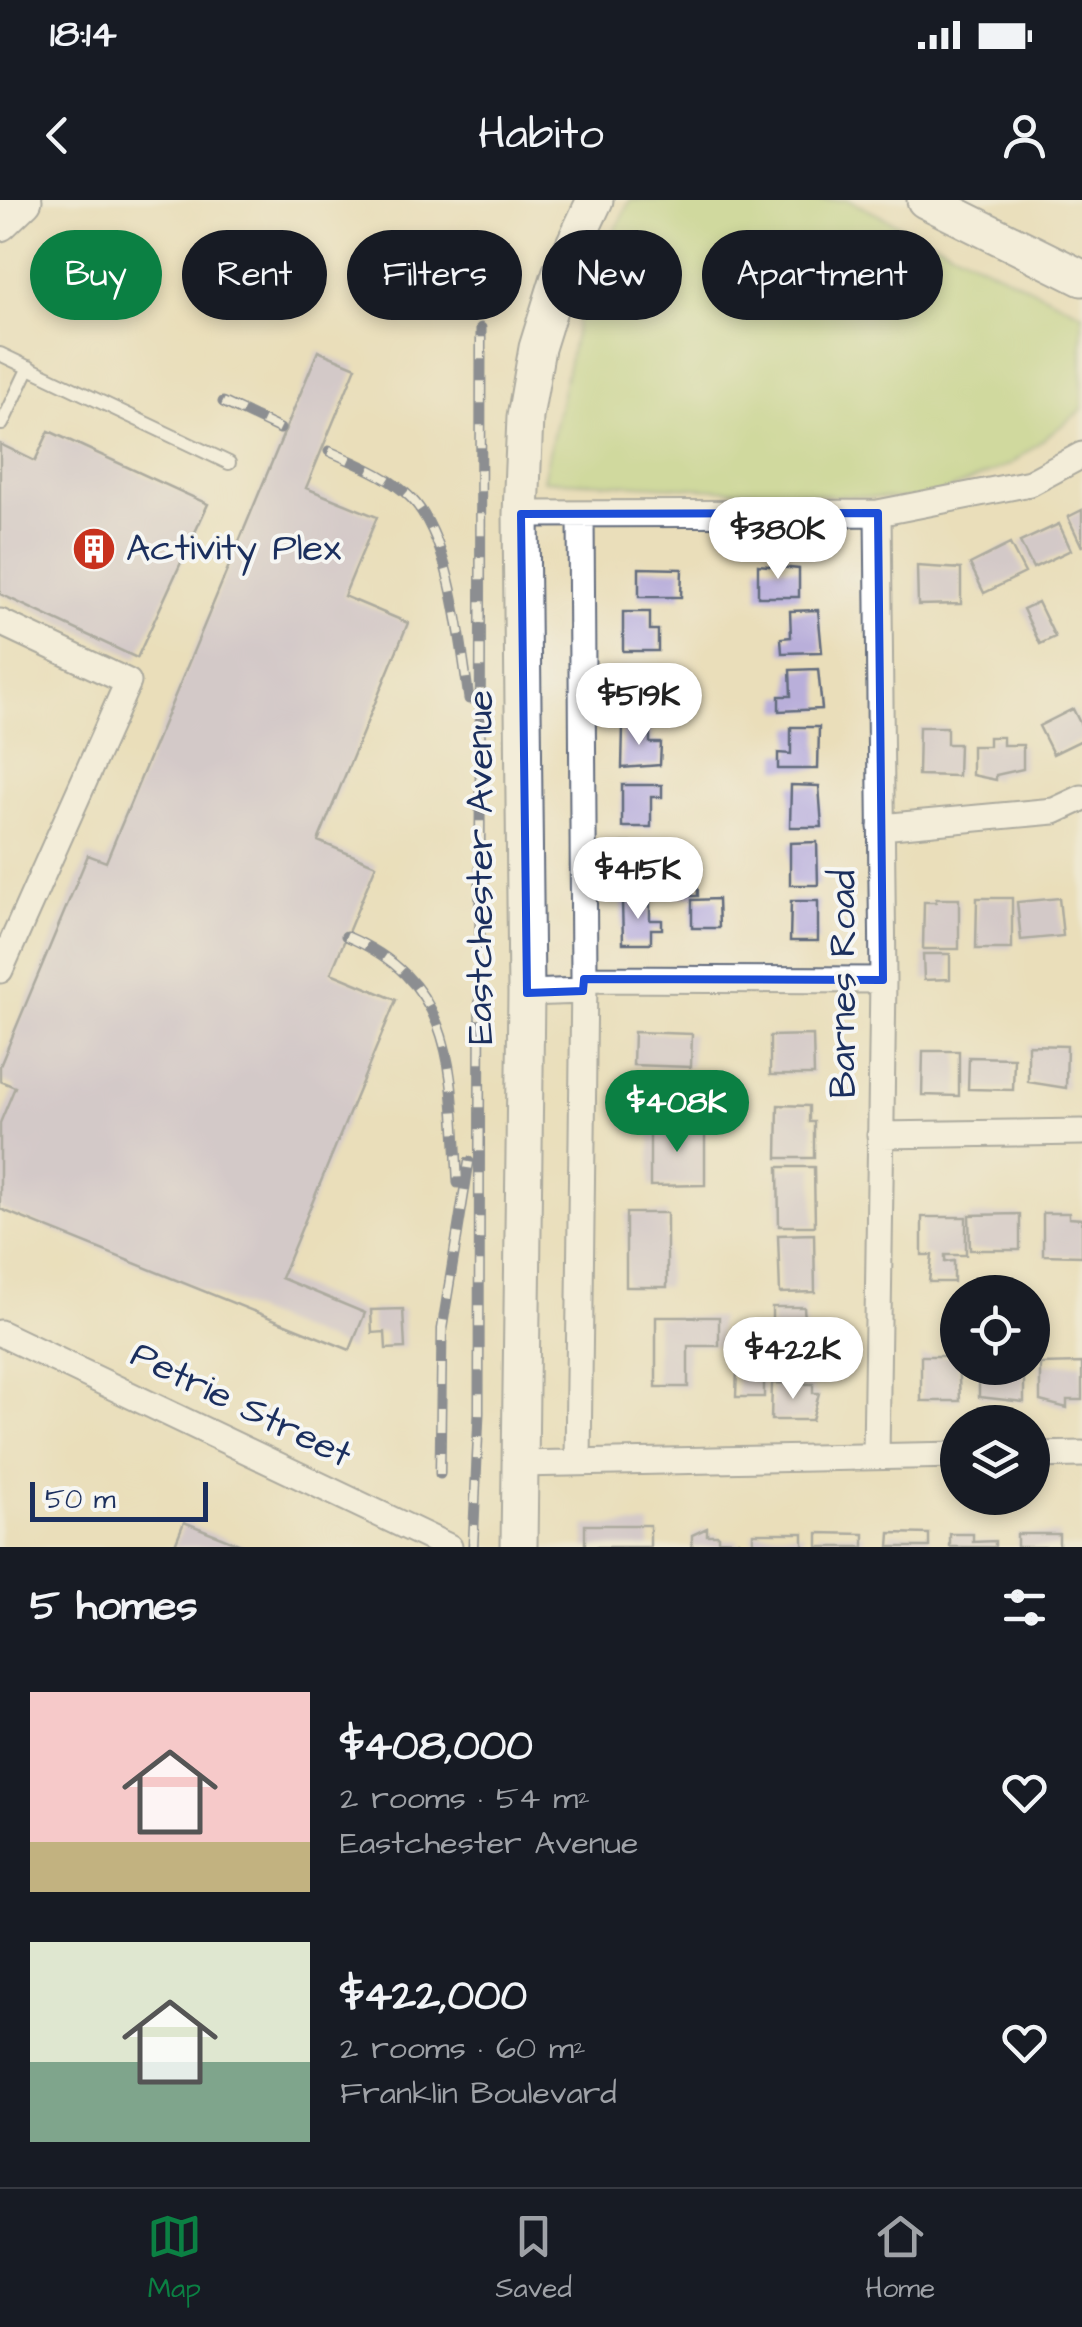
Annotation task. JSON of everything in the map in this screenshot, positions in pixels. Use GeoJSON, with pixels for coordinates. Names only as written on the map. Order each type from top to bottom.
{"type":"FeatureCollection","features":[{"type":"Feature","properties":{"kind":"street"},"geometry":{"type":"LineString","coordinates":[[0,224],[24,200]]}},
{"type":"Feature","properties":{"kind":"street"},"geometry":{"type":"LineString","coordinates":[[925,200],[1082,278]]}},
{"type":"Feature","properties":{"kind":"street","name":"Eastchester Avenue"},"geometry":{"type":"LineString","coordinates":[[519,1547],[526,993],[521,514],[525,417],[537,348],[560,274],[593,202]]}},
{"type":"Feature","properties":{"kind":"street"},"geometry":{"type":"LineString","coordinates":[[521,514],[878,513],[1030,483],[1082,455]]}},
{"type":"Feature","properties":{"kind":"street","name":"Barnes Road"},"geometry":{"type":"LineString","coordinates":[[876,1456],[883,980],[878,513]]}},
{"type":"Feature","properties":{"kind":"street"},"geometry":{"type":"LineString","coordinates":[[578,1460],[584,985],[581,514]]}},
{"type":"Feature","properties":{"kind":"street"},"geometry":{"type":"LineString","coordinates":[[0,622],[128,682],[0,970]]}},
{"type":"Feature","properties":{"kind":"street"},"geometry":{"type":"LineString","coordinates":[[882,827],[1054,812],[1082,798]]}},
{"type":"Feature","properties":{"kind":"street"},"geometry":{"type":"LineString","coordinates":[[526,993],[584,985],[883,980]]}},
{"type":"Feature","properties":{"kind":"street"},"geometry":{"type":"LineString","coordinates":[[880,1135],[1082,1132]]}},
{"type":"Feature","properties":{"kind":"street","name":"Petrie Street"},"geometry":{"type":"LineString","coordinates":[[0,1333],[449,1547]]}},
{"type":"Feature","properties":{"kind":"street"},"geometry":{"type":"LineString","coordinates":[[1050,1454],[1082,1454]]}},
{"type":"Feature","properties":{"kind":"street"},"geometry":{"type":"LineString","coordinates":[[519,1464],[940,1455]]}},
{"type":"Feature","properties":{"kind":"lane"},"geometry":{"type":"LineString","coordinates":[[0,354],[229,463]]}},
{"type":"Feature","properties":{"kind":"lane"},"geometry":{"type":"LineString","coordinates":[[2,424],[29,367]]}},
{"type":"Feature","properties":{"kind":"highlighted area"},"geometry":{"type":"Polygon","coordinates":[[[878,513],[883,980],[584,979],[583,991],[527,993],[521,514],[878,513]]]}},
{"type":"Feature","properties":{"kind":"green space"},"geometry":{"type":"Polygon","coordinates":[[[630,200],[848,200],[910,230],[702,230],[702,320],[943,320],[943,246],[1082,313],[1082,410],[1011,464],[925,500],[543,480],[578,320],[682,320],[682,230],[615,230],[630,200]]]}},
{"type":"Feature","properties":{"kind":"building"},"geometry":{"type":"Polygon","coordinates":[[[318,351],[356,367],[306,488],[377,517],[344,596],[408,623],[318,841],[376,865],[331,973],[396,1000],[281,1278],[365,1313],[350,1350],[0,1209],[0,1123],[15,1087],[0,1081],[0,1066],[88,855],[106,862],[318,351]]]}},
{"type":"Feature","properties":{"kind":"building","name":"Activity Plex"},"geometry":{"type":"Polygon","coordinates":[[[49,431],[208,504],[137,658],[0,594],[0,444],[35,461],[49,431]]]}},
{"type":"Feature","properties":{"kind":"building"},"geometry":{"type":"Polygon","coordinates":[[[1082,510],[1082,547],[1068,517],[1082,510]]]}},
{"type":"Feature","properties":{"kind":"building"},"geometry":{"type":"Polygon","coordinates":[[[1059,524],[1071,550],[1033,568],[1020,542],[1059,524]]]}},
{"type":"Feature","properties":{"kind":"building"},"geometry":{"type":"Polygon","coordinates":[[[1010,544],[1025,573],[984,593],[970,564],[1010,544]]]}},
{"type":"Feature","properties":{"kind":"building"},"geometry":{"type":"Polygon","coordinates":[[[758,565],[799,569],[799,597],[758,597],[758,565]]]}},
{"type":"Feature","properties":{"kind":"building"},"geometry":{"type":"Polygon","coordinates":[[[917,566],[961,569],[961,604],[918,605],[917,566]]]}},
{"type":"Feature","properties":{"kind":"building"},"geometry":{"type":"Polygon","coordinates":[[[639,568],[682,569],[681,597],[639,597],[639,568]]]}},
{"type":"Feature","properties":{"kind":"building"},"geometry":{"type":"Polygon","coordinates":[[[1038,602],[1055,637],[1040,644],[1023,609],[1038,602]]]}},
{"type":"Feature","properties":{"kind":"building"},"geometry":{"type":"Polygon","coordinates":[[[818,610],[822,652],[782,653],[781,638],[791,637],[790,611],[818,610]]]}},
{"type":"Feature","properties":{"kind":"building"},"geometry":{"type":"Polygon","coordinates":[[[623,612],[650,612],[650,630],[658,630],[658,651],[623,651],[623,612]]]}},
{"type":"Feature","properties":{"kind":"building"},"geometry":{"type":"Polygon","coordinates":[[[622,668],[649,669],[649,679],[662,680],[662,702],[650,702],[650,711],[617,710],[622,668]]]}},
{"type":"Feature","properties":{"kind":"building"},"geometry":{"type":"Polygon","coordinates":[[[818,669],[822,709],[779,711],[779,696],[791,696],[790,670],[818,669]]]}},
{"type":"Feature","properties":{"kind":"building"},"geometry":{"type":"Polygon","coordinates":[[[1073,709],[1082,727],[1082,740],[1053,754],[1039,726],[1073,709]]]}},
{"type":"Feature","properties":{"kind":"building"},"geometry":{"type":"Polygon","coordinates":[[[623,726],[650,727],[650,743],[661,743],[660,765],[622,768],[623,726]]]}},
{"type":"Feature","properties":{"kind":"building"},"geometry":{"type":"Polygon","coordinates":[[[791,727],[819,727],[818,769],[778,769],[778,753],[791,754],[791,727]]]}},
{"type":"Feature","properties":{"kind":"building"},"geometry":{"type":"Polygon","coordinates":[[[919,727],[947,727],[947,744],[959,744],[958,776],[918,775],[919,727]]]}},
{"type":"Feature","properties":{"kind":"building"},"geometry":{"type":"Polygon","coordinates":[[[989,737],[1003,737],[1003,745],[1023,745],[1023,769],[996,775],[996,780],[972,775],[972,746],[989,746],[989,737]]]}},
{"type":"Feature","properties":{"kind":"building"},"geometry":{"type":"Polygon","coordinates":[[[622,785],[662,785],[662,797],[651,797],[651,827],[622,827],[622,785]]]}},
{"type":"Feature","properties":{"kind":"building"},"geometry":{"type":"Polygon","coordinates":[[[791,785],[819,786],[822,827],[790,827],[791,785]]]}},
{"type":"Feature","properties":{"kind":"building"},"geometry":{"type":"Polygon","coordinates":[[[817,842],[818,885],[790,885],[790,843],[817,842]]]}},
{"type":"Feature","properties":{"kind":"building"},"geometry":{"type":"Polygon","coordinates":[[[622,843],[650,843],[650,851],[661,851],[661,870],[650,870],[650,884],[622,884],[622,843]]]}},
{"type":"Feature","properties":{"kind":"building"},"geometry":{"type":"Polygon","coordinates":[[[697,871],[698,896],[669,896],[669,872],[697,871]]]}},
{"type":"Feature","properties":{"kind":"building"},"geometry":{"type":"Polygon","coordinates":[[[977,898],[1012,898],[1012,949],[976,949],[977,898]]]}},
{"type":"Feature","properties":{"kind":"building"},"geometry":{"type":"Polygon","coordinates":[[[1059,898],[1063,936],[1021,940],[1017,902],[1059,898]]]}},
{"type":"Feature","properties":{"kind":"building"},"geometry":{"type":"Polygon","coordinates":[[[718,899],[719,928],[692,928],[692,900],[718,899]]]}},
{"type":"Feature","properties":{"kind":"building"},"geometry":{"type":"Polygon","coordinates":[[[959,899],[959,949],[923,949],[924,902],[959,899]]]}},
{"type":"Feature","properties":{"kind":"building"},"geometry":{"type":"Polygon","coordinates":[[[622,900],[650,900],[650,920],[662,920],[662,929],[651,929],[651,943],[623,943],[622,900]]]}},
{"type":"Feature","properties":{"kind":"building"},"geometry":{"type":"Polygon","coordinates":[[[791,901],[818,901],[818,941],[790,941],[791,901]]]}},
{"type":"Feature","properties":{"kind":"building"},"geometry":{"type":"Polygon","coordinates":[[[923,954],[950,954],[950,979],[924,980],[923,954]]]}},
{"type":"Feature","properties":{"kind":"building"},"geometry":{"type":"Polygon","coordinates":[[[634,1032],[692,1034],[691,1067],[633,1065],[634,1032]]]}},
{"type":"Feature","properties":{"kind":"building"},"geometry":{"type":"Polygon","coordinates":[[[813,1035],[814,1075],[770,1075],[770,1036],[813,1035]]]}},
{"type":"Feature","properties":{"kind":"building"},"geometry":{"type":"Polygon","coordinates":[[[1028,1045],[1067,1046],[1066,1088],[1028,1082],[1028,1045]]]}},
{"type":"Feature","properties":{"kind":"building"},"geometry":{"type":"Polygon","coordinates":[[[923,1051],[959,1051],[959,1096],[922,1095],[923,1051]]]}},
{"type":"Feature","properties":{"kind":"building"},"geometry":{"type":"Polygon","coordinates":[[[969,1057],[1014,1058],[1013,1090],[968,1089],[969,1057]]]}},
{"type":"Feature","properties":{"kind":"building"},"geometry":{"type":"Polygon","coordinates":[[[778,1105],[809,1106],[809,1122],[814,1122],[814,1158],[777,1158],[778,1105]]]}},
{"type":"Feature","properties":{"kind":"building"},"geometry":{"type":"Polygon","coordinates":[[[650,1125],[705,1125],[705,1185],[650,1186],[650,1125]]]}},
{"type":"Feature","properties":{"kind":"building"},"geometry":{"type":"Polygon","coordinates":[[[778,1167],[814,1167],[815,1226],[779,1226],[778,1167]]]}},
{"type":"Feature","properties":{"kind":"building"},"geometry":{"type":"Polygon","coordinates":[[[626,1213],[667,1213],[667,1287],[626,1287],[626,1213]]]}},
{"type":"Feature","properties":{"kind":"building"},"geometry":{"type":"Polygon","coordinates":[[[1043,1213],[1069,1213],[1069,1218],[1082,1219],[1082,1256],[1043,1255],[1043,1213]]]}},
{"type":"Feature","properties":{"kind":"building"},"geometry":{"type":"Polygon","coordinates":[[[1020,1214],[1020,1250],[970,1250],[969,1215],[1020,1214]]]}},
{"type":"Feature","properties":{"kind":"building"},"geometry":{"type":"Polygon","coordinates":[[[922,1217],[966,1217],[966,1255],[945,1255],[945,1262],[954,1261],[954,1275],[940,1275],[940,1282],[929,1282],[932,1255],[922,1255],[922,1217]]]}},
{"type":"Feature","properties":{"kind":"building"},"geometry":{"type":"Polygon","coordinates":[[[814,1234],[815,1292],[780,1293],[778,1235],[814,1234]]]}},
{"type":"Feature","properties":{"kind":"building"},"geometry":{"type":"Polygon","coordinates":[[[772,1307],[804,1307],[808,1362],[771,1362],[771,1355],[759,1355],[759,1333],[772,1333],[772,1307]]]}},
{"type":"Feature","properties":{"kind":"building"},"geometry":{"type":"Polygon","coordinates":[[[403,1309],[405,1348],[386,1349],[385,1332],[372,1333],[371,1310],[403,1309]]]}},
{"type":"Feature","properties":{"kind":"building"},"geometry":{"type":"Polygon","coordinates":[[[656,1317],[719,1317],[719,1346],[688,1346],[688,1387],[656,1387],[656,1317]]]}},
{"type":"Feature","properties":{"kind":"building"},"geometry":{"type":"Polygon","coordinates":[[[921,1356],[940,1356],[940,1385],[959,1385],[960,1401],[921,1401],[921,1356]]]}},
{"type":"Feature","properties":{"kind":"building"},"geometry":{"type":"Polygon","coordinates":[[[1082,1363],[1082,1400],[1067,1400],[1067,1408],[1040,1401],[1040,1385],[1050,1385],[1050,1364],[1082,1363]]]}},
{"type":"Feature","properties":{"kind":"building"},"geometry":{"type":"Polygon","coordinates":[[[737,1367],[764,1367],[764,1397],[736,1397],[737,1367]]]}},
{"type":"Feature","properties":{"kind":"building"},"geometry":{"type":"Polygon","coordinates":[[[772,1383],[813,1384],[813,1393],[819,1393],[812,1420],[771,1420],[772,1383]]]}},
{"type":"Feature","properties":{"kind":"building"},"geometry":{"type":"Polygon","coordinates":[[[979,1385],[1024,1385],[1024,1402],[979,1397],[979,1385]]]}},
{"type":"Feature","properties":{"kind":"building"},"geometry":{"type":"Polygon","coordinates":[[[184,1522],[246,1547],[174,1547],[184,1522]]]}},
{"type":"Feature","properties":{"kind":"building"},"geometry":{"type":"Polygon","coordinates":[[[585,1525],[650,1525],[650,1547],[585,1547],[585,1525]]]}},
{"type":"Feature","properties":{"kind":"building"},"geometry":{"type":"Polygon","coordinates":[[[707,1528],[707,1535],[738,1541],[738,1547],[692,1547],[692,1535],[707,1528]]]}},
{"type":"Feature","properties":{"kind":"building"},"geometry":{"type":"Polygon","coordinates":[[[753,1533],[803,1533],[803,1547],[753,1547],[753,1533]]]}},
{"type":"Feature","properties":{"kind":"building"},"geometry":{"type":"Polygon","coordinates":[[[818,1533],[864,1534],[864,1547],[818,1547],[818,1533]]]}},
{"type":"Feature","properties":{"kind":"building"},"geometry":{"type":"Polygon","coordinates":[[[890,1533],[929,1534],[929,1547],[889,1547],[890,1533]]]}},
{"type":"Feature","properties":{"kind":"building"},"geometry":{"type":"Polygon","coordinates":[[[950,1534],[973,1534],[973,1542],[995,1541],[995,1547],[950,1547],[950,1534]]]}},
{"type":"Feature","properties":{"kind":"building"},"geometry":{"type":"Polygon","coordinates":[[[1017,1534],[1059,1534],[1059,1547],[1017,1547],[1017,1534]]]}},
{"type":"Feature","properties":{"kind":"railway"},"geometry":{"type":"LineString","coordinates":[[473,1547],[479,1413],[481,328]]}},
{"type":"Feature","properties":{"kind":"railway"},"geometry":{"type":"LineString","coordinates":[[223,402],[280,429]]}},
{"type":"Feature","properties":{"kind":"railway"},"geometry":{"type":"LineString","coordinates":[[329,451],[393,483],[425,516],[452,593],[469,699]]}},
{"type":"Feature","properties":{"kind":"railway"},"geometry":{"type":"LineString","coordinates":[[346,936],[383,956],[411,980],[430,1007],[450,1071],[458,1183]]}},
{"type":"Feature","properties":{"kind":"railway"},"geometry":{"type":"LineString","coordinates":[[440,1474],[442,1329],[469,1162]]}},
{"type":"Feature","properties":{"kind":"place","name":"Activity Plex"},"geometry":{"type":"Point","coordinates":[94,549]}}]}
